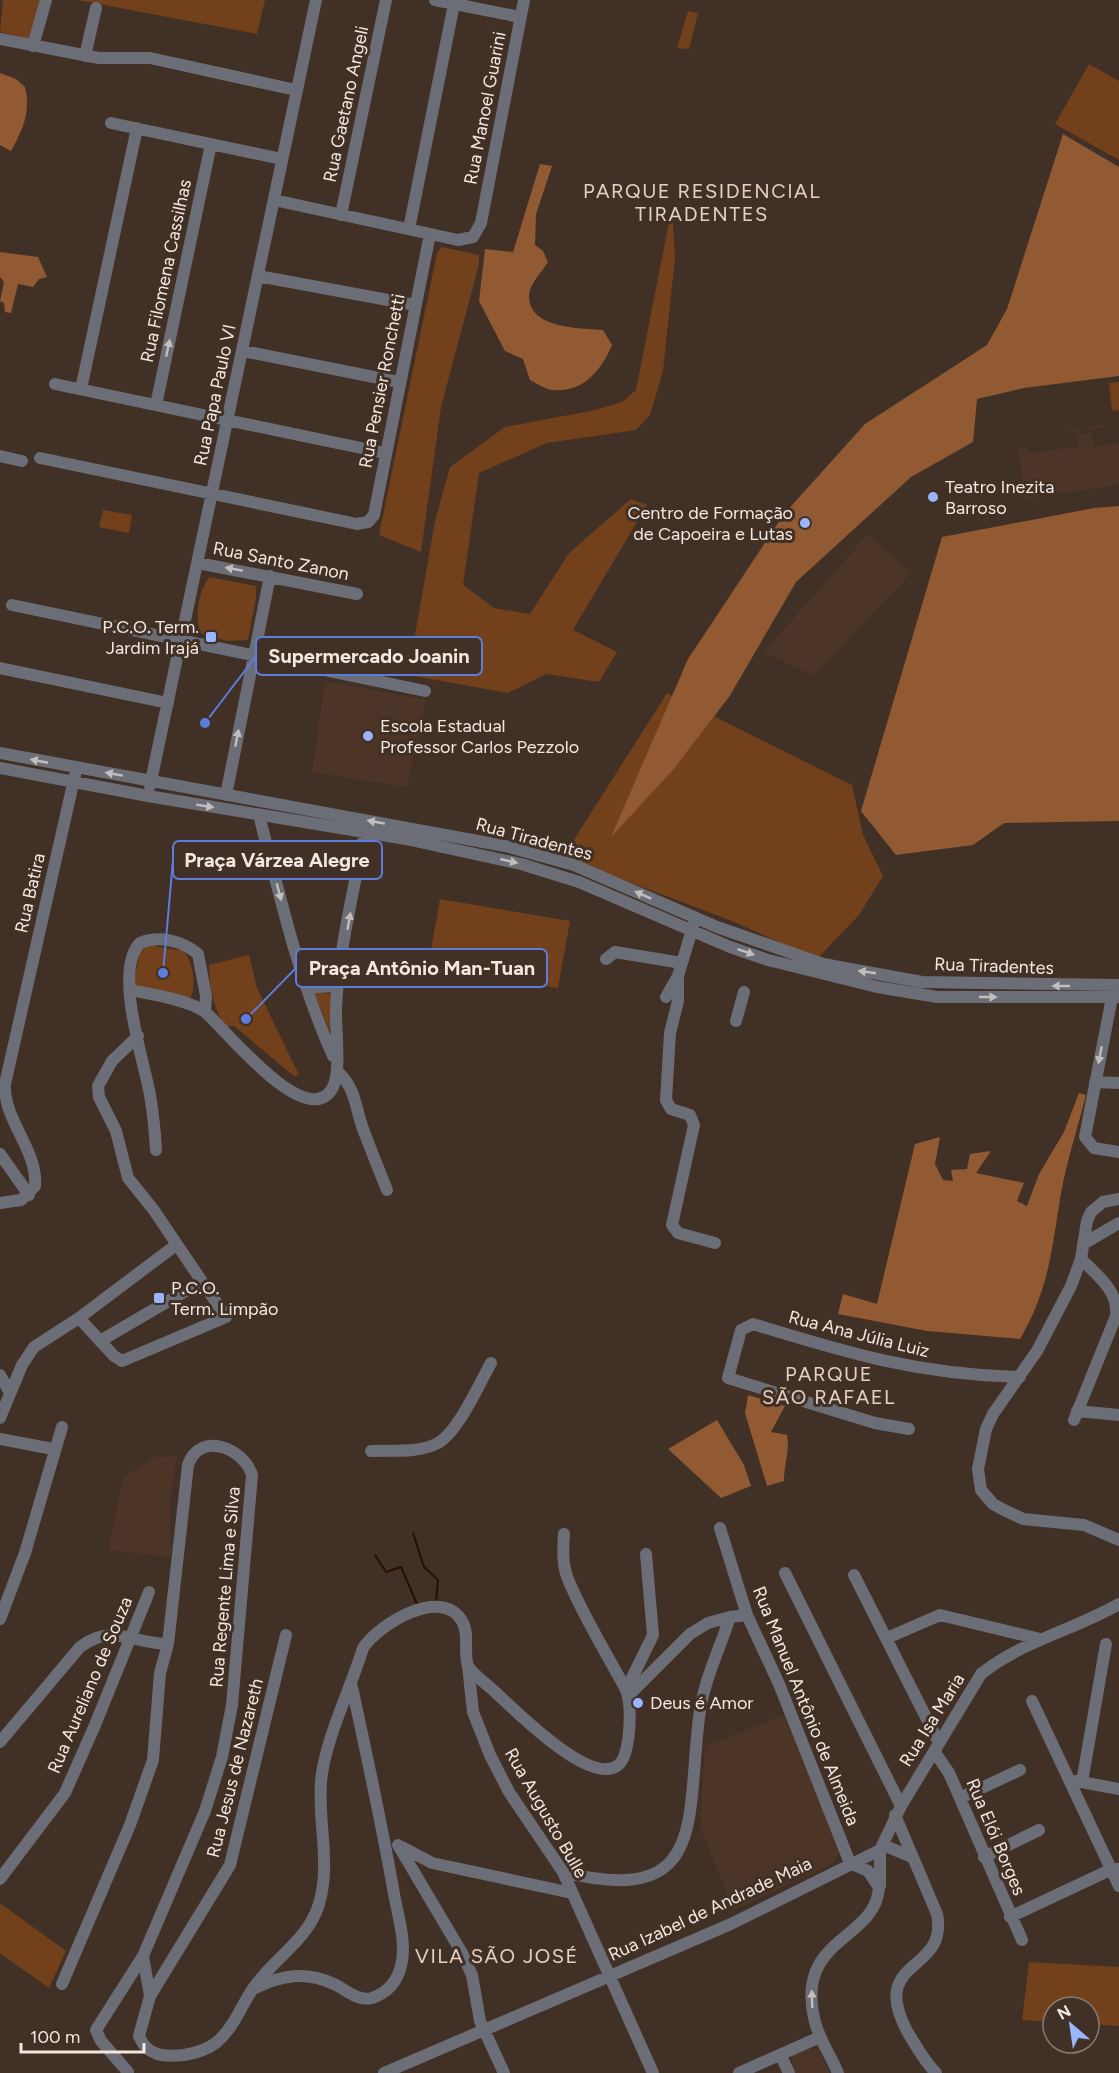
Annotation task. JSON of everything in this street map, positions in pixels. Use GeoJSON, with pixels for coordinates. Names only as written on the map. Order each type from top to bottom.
{"type":"FeatureCollection","features":[{"type":"Feature","properties":{"kind":"street"},"geometry":{"type":"LineString","coordinates":[[33,46],[46,0]]}},
{"type":"Feature","properties":{"kind":"street","name":"Rua Papa Paulo VI"},"geometry":{"type":"LineString","coordinates":[[148,796],[316,0]]}},
{"type":"Feature","properties":{"kind":"street","name":"Rua Gaetano Angeli"},"geometry":{"type":"LineString","coordinates":[[341,215],[386,0]]}},
{"type":"Feature","properties":{"kind":"street"},"geometry":{"type":"LineString","coordinates":[[435,0],[520,17]]}},
{"type":"Feature","properties":{"kind":"street","name":"Rua Manoel Guarini"},"geometry":{"type":"LineString","coordinates":[[430,234],[469,239],[475,236],[481,223],[524,0]]}},
{"type":"Feature","properties":{"kind":"street"},"geometry":{"type":"LineString","coordinates":[[409,229],[454,4]]}},
{"type":"Feature","properties":{"kind":"street"},"geometry":{"type":"LineString","coordinates":[[85,56],[96,8]]}},
{"type":"Feature","properties":{"kind":"street"},"geometry":{"type":"LineString","coordinates":[[0,39],[85,56],[150,58],[296,90]]}},
{"type":"Feature","properties":{"kind":"street"},"geometry":{"type":"LineString","coordinates":[[111,123],[282,159]]}},
{"type":"Feature","properties":{"kind":"street"},"geometry":{"type":"LineString","coordinates":[[81,389],[137,128]]}},
{"type":"Feature","properties":{"kind":"street","name":"Rua Filomena Cassilhas"},"geometry":{"type":"LineString","coordinates":[[156,405],[211,144]]}},
{"type":"Feature","properties":{"kind":"street"},"geometry":{"type":"LineString","coordinates":[[274,200],[430,234]]}},
{"type":"Feature","properties":{"kind":"street","name":"Rua Pensier Ronchetti"},"geometry":{"type":"LineString","coordinates":[[212,494],[357,524],[365,524],[373,518],[430,234]]}},
{"type":"Feature","properties":{"kind":"street"},"geometry":{"type":"LineString","coordinates":[[258,276],[415,305]]}},
{"type":"Feature","properties":{"kind":"street"},"geometry":{"type":"LineString","coordinates":[[243,351],[399,382]]}},
{"type":"Feature","properties":{"kind":"street"},"geometry":{"type":"LineString","coordinates":[[55,384],[385,453]]}},
{"type":"Feature","properties":{"kind":"street"},"geometry":{"type":"LineString","coordinates":[[0,456],[22,461]]}},
{"type":"Feature","properties":{"kind":"street"},"geometry":{"type":"LineString","coordinates":[[40,458],[212,494]]}},
{"type":"Feature","properties":{"kind":"street","name":"Rua Santo Zanon"},"geometry":{"type":"LineString","coordinates":[[198,562],[357,594]]}},
{"type":"Feature","properties":{"kind":"street"},"geometry":{"type":"LineString","coordinates":[[226,795],[270,576]]}},
{"type":"Feature","properties":{"kind":"street"},"geometry":{"type":"LineString","coordinates":[[12,605],[425,691]]}},
{"type":"Feature","properties":{"kind":"street"},"geometry":{"type":"LineString","coordinates":[[0,668],[168,703]]}},
{"type":"Feature","properties":{"kind":"street","name":"Rua Tiradentes"},"geometry":{"type":"LineString","coordinates":[[0,753],[76,769],[152,780],[479,841],[569,863],[621,885],[694,924],[730,947],[816,967],[921,982],[1083,992],[1116,991]]}},
{"type":"Feature","properties":{"kind":"street","name":"Rua Tiradentes"},"geometry":{"type":"LineString","coordinates":[[0,768],[471,852],[561,876],[694,924]]}},
{"type":"Feature","properties":{"kind":"street","name":"Rua Batira"},"geometry":{"type":"LineString","coordinates":[[29,1195],[35,1186],[33,1169],[6,1102],[5,1084],[76,769]]}},
{"type":"Feature","properties":{"kind":"street"},"geometry":{"type":"LineString","coordinates":[[259,815],[312,1008],[335,1060],[354,1092],[362,1127],[387,1191]]}},
{"type":"Feature","properties":{"kind":"street"},"geometry":{"type":"LineString","coordinates":[[130,990],[205,1012],[235,1045],[296,1095],[312,1100],[326,1095],[332,1088],[335,1060],[337,986],[365,832]]}},
{"type":"Feature","properties":{"kind":"street"},"geometry":{"type":"LineString","coordinates":[[471,852],[479,841]]}},
{"type":"Feature","properties":{"kind":"street"},"geometry":{"type":"LineString","coordinates":[[561,876],[569,863]]}},
{"type":"Feature","properties":{"kind":"street"},"geometry":{"type":"LineString","coordinates":[[615,897],[621,885]]}},
{"type":"Feature","properties":{"kind":"street"},"geometry":{"type":"LineString","coordinates":[[666,997],[678,976],[694,924]]}},
{"type":"Feature","properties":{"kind":"street"},"geometry":{"type":"LineString","coordinates":[[156,1150],[150,1097],[130,990],[131,957],[140,943],[157,939],[184,944],[198,954],[206,996],[205,1012]]}},
{"type":"Feature","properties":{"kind":"street"},"geometry":{"type":"LineString","coordinates":[[606,959],[615,952],[682,963]]}},
{"type":"Feature","properties":{"kind":"street"},"geometry":{"type":"LineString","coordinates":[[678,976],[678,1001],[670,1033],[667,1104],[671,1109],[690,1115],[694,1125],[672,1225],[678,1233],[715,1243]]}},
{"type":"Feature","properties":{"kind":"street"},"geometry":{"type":"LineString","coordinates":[[303,980],[316,987],[337,986]]}},
{"type":"Feature","properties":{"kind":"street"},"geometry":{"type":"LineString","coordinates":[[1116,991],[1084,1137],[1095,1148],[1119,1152]]}},
{"type":"Feature","properties":{"kind":"street"},"geometry":{"type":"LineString","coordinates":[[736,1021],[744,992]]}},
{"type":"Feature","properties":{"kind":"street"},"geometry":{"type":"LineString","coordinates":[[79,1318],[118,1360],[126,1360],[226,1317],[144,1195],[128,1178],[124,1156],[99,1097],[98,1086],[117,1055],[138,1036]]}},
{"type":"Feature","properties":{"kind":"street"},"geometry":{"type":"LineString","coordinates":[[1095,1082],[1119,1083]]}},
{"type":"Feature","properties":{"kind":"street"},"geometry":{"type":"LineString","coordinates":[[0,1154],[29,1195],[15,1203],[0,1203]]}},
{"type":"Feature","properties":{"kind":"street"},"geometry":{"type":"LineString","coordinates":[[1119,1199],[1103,1202],[1091,1212],[1083,1244],[1082,1259],[1055,1319],[1020,1377],[1000,1402],[986,1429],[978,1469],[981,1490],[993,1504],[1023,1519],[1084,1526],[1119,1540]]}},
{"type":"Feature","properties":{"kind":"street"},"geometry":{"type":"LineString","coordinates":[[1083,1244],[1119,1223]]}},
{"type":"Feature","properties":{"kind":"street"},"geometry":{"type":"LineString","coordinates":[[0,1418],[22,1365],[34,1347],[79,1318],[176,1245]]}},
{"type":"Feature","properties":{"kind":"street"},"geometry":{"type":"LineString","coordinates":[[1082,1259],[1108,1286],[1118,1305],[1116,1316],[1075,1416],[1119,1415]]}},
{"type":"Feature","properties":{"kind":"street"},"geometry":{"type":"LineString","coordinates":[[100,1341],[201,1282]]}},
{"type":"Feature","properties":{"kind":"street","name":"Rua Ana Júlia Luiz"},"geometry":{"type":"LineString","coordinates":[[909,1429],[852,1416],[728,1378],[741,1330],[749,1324],[891,1364],[957,1374],[1020,1377]]}},
{"type":"Feature","properties":{"kind":"street"},"geometry":{"type":"LineString","coordinates":[[371,1451],[415,1449],[435,1445],[442,1440],[462,1413],[491,1364]]}},
{"type":"Feature","properties":{"kind":"street"},"geometry":{"type":"LineString","coordinates":[[0,1375],[9,1393]]}},
{"type":"Feature","properties":{"kind":"street"},"geometry":{"type":"LineString","coordinates":[[0,1618],[26,1553],[53,1449],[62,1427]]}},
{"type":"Feature","properties":{"kind":"street"},"geometry":{"type":"LineString","coordinates":[[0,1438],[53,1449]]}},
{"type":"Feature","properties":{"kind":"street","name":"Rua Regente Lima e Silva"},"geometry":{"type":"LineString","coordinates":[[62,1984],[130,1825],[153,1760],[160,1673],[168,1644],[191,1455],[203,1448],[216,1445],[230,1449],[241,1455],[252,1475],[232,1705],[222,1757],[205,1811],[143,1956],[96,2030],[101,2041],[128,2072]]}},
{"type":"Feature","properties":{"kind":"street","name":"Rua Manuel Antônio de Almeida"},"geometry":{"type":"LineString","coordinates":[[720,1528],[747,1615],[780,1684],[850,1863]]}},
{"type":"Feature","properties":{"kind":"street"},"geometry":{"type":"LineString","coordinates":[[564,1534],[567,1576],[628,1695]]}},
{"type":"Feature","properties":{"kind":"street"},"geometry":{"type":"LineString","coordinates":[[468,1666],[532,1727],[568,1752],[599,1768],[617,1766],[627,1754],[628,1695],[632,1680],[652,1635],[646,1554]]}},
{"type":"Feature","properties":{"kind":"street"},"geometry":{"type":"LineString","coordinates":[[785,1573],[898,1810],[912,1857],[937,1914],[939,1935],[931,1948],[899,1983],[895,1998],[898,2012],[913,2042],[936,2073]]}},
{"type":"Feature","properties":{"kind":"street","name":"Rua Elói Borges"},"geometry":{"type":"LineString","coordinates":[[854,1575],[887,1638],[1022,1940]]}},
{"type":"Feature","properties":{"kind":"street","name":"Rua Aureliano de Souza"},"geometry":{"type":"LineString","coordinates":[[0,1879],[64,1793],[95,1725],[149,1592]]}},
{"type":"Feature","properties":{"kind":"street","name":"Rua Isa Maria"},"geometry":{"type":"LineString","coordinates":[[882,1848],[898,1810],[981,1674],[994,1664],[1040,1639],[1119,1604]]}},
{"type":"Feature","properties":{"kind":"street","name":"Rua Jesus de Nazareth"},"geometry":{"type":"LineString","coordinates":[[286,1635],[230,1865],[150,1996],[140,2026],[139,2036],[142,2045],[152,2054],[175,2056],[204,2051],[215,2044],[236,2020],[252,1990],[305,1931],[318,1908],[326,1853],[321,1781],[328,1749],[363,1648],[371,1636],[393,1621],[428,1607],[449,1609],[464,1622],[468,1666]]}},
{"type":"Feature","properties":{"kind":"street"},"geometry":{"type":"LineString","coordinates":[[628,1695],[690,1634],[708,1623],[747,1615]]}},
{"type":"Feature","properties":{"kind":"street"},"geometry":{"type":"LineString","coordinates":[[887,1638],[940,1615],[1040,1639]]}},
{"type":"Feature","properties":{"kind":"street"},"geometry":{"type":"LineString","coordinates":[[563,1872],[615,1878],[649,1876],[669,1863],[685,1841],[692,1813],[702,1696],[730,1617]]}},
{"type":"Feature","properties":{"kind":"street"},"geometry":{"type":"LineString","coordinates":[[0,1742],[80,1647],[96,1636],[110,1633],[145,1643],[168,1644]]}},
{"type":"Feature","properties":{"kind":"street"},"geometry":{"type":"LineString","coordinates":[[145,1643],[154,1653],[160,1673]]}},
{"type":"Feature","properties":{"kind":"street"},"geometry":{"type":"LineString","coordinates":[[1082,1782],[1106,1644]]}},
{"type":"Feature","properties":{"kind":"street","name":"Rua Augusto Bulle"},"geometry":{"type":"LineString","coordinates":[[468,1666],[473,1712],[490,1755],[509,1792],[563,1872],[652,2073]]}},
{"type":"Feature","properties":{"kind":"street"},"geometry":{"type":"LineString","coordinates":[[252,1990],[280,1977],[298,1975],[335,1984],[349,1993],[369,1999],[389,1990],[402,1966],[402,1948],[384,1834],[351,1686]]}},
{"type":"Feature","properties":{"kind":"street"},"geometry":{"type":"LineString","coordinates":[[1032,1701],[1069,1780],[1115,1869],[1119,1886]]}},
{"type":"Feature","properties":{"kind":"street"},"geometry":{"type":"LineString","coordinates":[[960,1798],[1020,1770]]}},
{"type":"Feature","properties":{"kind":"street"},"geometry":{"type":"LineString","coordinates":[[1069,1780],[1119,1789]]}},
{"type":"Feature","properties":{"kind":"street"},"geometry":{"type":"LineString","coordinates":[[984,1857],[1039,1830]]}},
{"type":"Feature","properties":{"kind":"street"},"geometry":{"type":"LineString","coordinates":[[384,1834],[398,1845],[432,1863],[572,1893]]}},
{"type":"Feature","properties":{"kind":"street"},"geometry":{"type":"LineString","coordinates":[[398,1845],[462,1953],[472,1975],[478,2013],[504,2073]]}},
{"type":"Feature","properties":{"kind":"street"},"geometry":{"type":"LineString","coordinates":[[837,2073],[820,2037],[811,1995],[818,1968],[836,1942],[868,1918],[876,1906],[882,1848],[912,1857]]}},
{"type":"Feature","properties":{"kind":"street","name":"Rua Izabel de Andrade Maia"},"geometry":{"type":"LineString","coordinates":[[384,2073],[731,1923],[882,1848]]}},
{"type":"Feature","properties":{"kind":"street"},"geometry":{"type":"LineString","coordinates":[[850,1863],[868,1871],[879,1887]]}},
{"type":"Feature","properties":{"kind":"street"},"geometry":{"type":"LineString","coordinates":[[1010,1917],[1115,1869]]}},
{"type":"Feature","properties":{"kind":"street","name":"Rua Jesus de Nazareth"},"geometry":{"type":"LineString","coordinates":[[143,1956],[150,1996]]}},
{"type":"Feature","properties":{"kind":"street"},"geometry":{"type":"LineString","coordinates":[[739,2073],[820,2037]]}},
{"type":"Feature","properties":{"kind":"street"},"geometry":{"type":"LineString","coordinates":[[781,2056],[789,2073]]}},
{"type":"Feature","properties":{"kind":"shaded area"},"geometry":{"type":"Polygon","coordinates":[[[3,0],[40,0],[31,39],[0,32],[3,0]]]}},
{"type":"Feature","properties":{"kind":"shaded area"},"geometry":{"type":"Polygon","coordinates":[[[78,0],[265,0],[257,34],[78,0]]]}},
{"type":"Feature","properties":{"kind":"shaded area"},"geometry":{"type":"Polygon","coordinates":[[[688,11],[698,13],[689,49],[677,48],[688,11]]]}},
{"type":"Feature","properties":{"kind":"shaded area"},"geometry":{"type":"Polygon","coordinates":[[[1089,64],[1119,81],[1119,160],[1055,124],[1089,64]]]}},
{"type":"Feature","properties":{"kind":"shaded area"},"geometry":{"type":"Polygon","coordinates":[[[0,73],[16,79],[25,87],[27,96],[25,120],[11,151],[0,145],[0,73]]]}},
{"type":"Feature","properties":{"kind":"shaded area"},"geometry":{"type":"Polygon","coordinates":[[[1063,134],[1119,167],[1119,376],[1024,388],[977,399],[973,442],[911,477],[796,582],[729,697],[672,771],[611,837],[688,659],[784,514],[865,424],[987,345],[1007,309],[1063,134]]]}},
{"type":"Feature","properties":{"kind":"shaded area"},"geometry":{"type":"Polygon","coordinates":[[[540,164],[552,166],[536,214],[535,245],[543,251],[548,262],[530,291],[531,306],[537,315],[557,324],[603,330],[612,345],[608,355],[590,378],[573,388],[563,390],[552,390],[530,380],[523,359],[505,351],[479,301],[485,249],[513,252],[540,164]]]}},
{"type":"Feature","properties":{"kind":"shaded area"},"geometry":{"type":"Polygon","coordinates":[[[672,207],[675,258],[663,371],[650,415],[636,430],[547,443],[479,473],[463,585],[494,608],[530,614],[569,553],[631,499],[647,505],[573,630],[617,652],[599,682],[546,674],[508,693],[408,675],[435,521],[450,467],[505,427],[595,410],[622,402],[636,390],[672,207]]]}},
{"type":"Feature","properties":{"kind":"shaded area"},"geometry":{"type":"Polygon","coordinates":[[[442,247],[479,255],[479,264],[441,407],[421,552],[379,535],[437,253],[442,247]]]}},
{"type":"Feature","properties":{"kind":"shaded area"},"geometry":{"type":"Polygon","coordinates":[[[0,252],[38,257],[47,277],[39,279],[33,287],[18,284],[11,313],[5,312],[4,303],[0,301],[4,282],[0,277],[0,252]]]}},
{"type":"Feature","properties":{"kind":"shaded area"},"geometry":{"type":"Polygon","coordinates":[[[1119,382],[1119,410],[1112,411],[1109,383],[1119,382]]]}},
{"type":"Feature","properties":{"kind":"shaded area"},"geometry":{"type":"Polygon","coordinates":[[[1104,425],[1104,427],[1091,429],[1094,446],[1119,443],[1119,485],[1026,498],[1018,449],[1027,448],[1029,453],[1078,447],[1076,431],[1062,431],[1077,429],[1079,435],[1090,433],[1089,427],[1104,425]]]}},
{"type":"Feature","properties":{"kind":"shaded area"},"geometry":{"type":"Polygon","coordinates":[[[1119,506],[1119,821],[1004,823],[973,845],[896,855],[861,811],[942,537],[1094,508],[1119,506]]]}},
{"type":"Feature","properties":{"kind":"shaded area"},"geometry":{"type":"Polygon","coordinates":[[[103,510],[132,515],[129,533],[99,527],[103,510]]]}},
{"type":"Feature","properties":{"kind":"shaded area"},"geometry":{"type":"Polygon","coordinates":[[[868,534],[911,573],[814,676],[764,652],[868,534]]]}},
{"type":"Feature","properties":{"kind":"shaded area"},"geometry":{"type":"Polygon","coordinates":[[[209,577],[256,586],[248,640],[227,641],[200,633],[198,604],[209,577]]]}},
{"type":"Feature","properties":{"kind":"shaded area","name":"Escola Estadual Professor Carlos Pezzolo"},"geometry":{"type":"Polygon","coordinates":[[[325,681],[426,700],[407,787],[312,772],[325,681]]]}},
{"type":"Feature","properties":{"kind":"shaded area"},"geometry":{"type":"Polygon","coordinates":[[[667,693],[852,785],[863,835],[883,876],[859,915],[817,959],[732,921],[563,857],[667,693]]]}},
{"type":"Feature","properties":{"kind":"shaded area"},"geometry":{"type":"Polygon","coordinates":[[[440,899],[570,921],[558,988],[428,966],[440,899]]]}},
{"type":"Feature","properties":{"kind":"shaded area"},"geometry":{"type":"Polygon","coordinates":[[[149,945],[184,951],[193,973],[191,997],[183,1000],[133,986],[140,951],[149,945]]]}},
{"type":"Feature","properties":{"kind":"shaded area"},"geometry":{"type":"Polygon","coordinates":[[[249,955],[257,988],[299,1075],[294,1076],[234,1026],[225,1027],[215,1005],[209,965],[249,955]]]}},
{"type":"Feature","properties":{"kind":"shaded area"},"geometry":{"type":"Polygon","coordinates":[[[314,992],[331,994],[331,1034],[314,992]]]}},
{"type":"Feature","properties":{"kind":"shaded area"},"geometry":{"type":"Polygon","coordinates":[[[1079,1093],[1086,1095],[1063,1181],[1048,1268],[1030,1321],[1020,1339],[927,1331],[838,1314],[843,1294],[877,1304],[915,1144],[940,1137],[935,1164],[943,1180],[953,1181],[951,1170],[967,1169],[970,1154],[991,1151],[976,1173],[1024,1183],[1017,1201],[1027,1206],[1039,1174],[1064,1132],[1079,1093]]]}},
{"type":"Feature","properties":{"kind":"shaded area"},"geometry":{"type":"Polygon","coordinates":[[[748,1395],[785,1406],[771,1432],[787,1435],[784,1481],[767,1486],[745,1413],[748,1395]]]}},
{"type":"Feature","properties":{"kind":"shaded area"},"geometry":{"type":"Polygon","coordinates":[[[717,1420],[744,1465],[751,1486],[721,1498],[668,1449],[717,1420]]]}},
{"type":"Feature","properties":{"kind":"shaded area"},"geometry":{"type":"Polygon","coordinates":[[[177,1456],[170,1501],[171,1557],[109,1550],[123,1477],[155,1457],[177,1456]]]}},
{"type":"Feature","properties":{"kind":"shaded area"},"geometry":{"type":"Polygon","coordinates":[[[784,1715],[839,1851],[835,1862],[734,1910],[700,1827],[705,1746],[784,1715]]]}},
{"type":"Feature","properties":{"kind":"shaded area"},"geometry":{"type":"Polygon","coordinates":[[[0,1903],[66,1951],[49,1988],[0,1953],[0,1903]]]}},
{"type":"Feature","properties":{"kind":"shaded area"},"geometry":{"type":"Polygon","coordinates":[[[1029,1962],[1119,1967],[1119,2026],[1101,2025],[1101,1995],[1041,1995],[1041,2021],[1022,2020],[1029,1962]]]}},
{"type":"Feature","properties":{"kind":"shaded area"},"geometry":{"type":"Polygon","coordinates":[[[806,2048],[818,2050],[830,2073],[794,2073],[790,2054],[806,2048]]]}},
{"type":"Feature","properties":{"kind":"waterway"},"geometry":{"type":"LineString","coordinates":[[413,1533],[424,1567],[438,1580],[436,1602]]}},
{"type":"Feature","properties":{"kind":"waterway"},"geometry":{"type":"LineString","coordinates":[[375,1555],[386,1572],[401,1567],[417,1604]]}},
{"type":"Feature","properties":{"kind":"place","name":"Teatro Inezita Barroso"},"geometry":{"type":"Point","coordinates":[933,497]}},
{"type":"Feature","properties":{"kind":"place","name":"Centro de Formação de Capoeira e Lutas"},"geometry":{"type":"Point","coordinates":[805,523]}},
{"type":"Feature","properties":{"kind":"place","name":"P.C.O. Term. Jardim Irajá"},"geometry":{"type":"Point","coordinates":[211,637]}},
{"type":"Feature","properties":{"kind":"place","name":"Supermercado Joanin"},"geometry":{"type":"Point","coordinates":[205,723]}},
{"type":"Feature","properties":{"kind":"place","name":"Escola Estadual Professor Carlos Pezzolo"},"geometry":{"type":"Point","coordinates":[368,736]}},
{"type":"Feature","properties":{"kind":"place","name":"Praça Várzea Alegre"},"geometry":{"type":"Point","coordinates":[163,973]}},
{"type":"Feature","properties":{"kind":"place","name":"Praça Antônio Man-Tuan"},"geometry":{"type":"Point","coordinates":[246,1019]}},
{"type":"Feature","properties":{"kind":"place","name":"P.C.O. Term. Limpão"},"geometry":{"type":"Point","coordinates":[159,1298]}},
{"type":"Feature","properties":{"kind":"place","name":"Deus é Amor"},"geometry":{"type":"Point","coordinates":[638,1703]}},
{"type":"Feature","properties":{"kind":"district","name":"PARQUE RESIDENCIAL TIRADENTES"},"geometry":{"type":"Point","coordinates":[702,202]}},
{"type":"Feature","properties":{"kind":"district","name":"PARQUE SÃO RAFAEL"},"geometry":{"type":"Point","coordinates":[829,1386]}},
{"type":"Feature","properties":{"kind":"district","name":"VILA SÃO JOSÉ"},"geometry":{"type":"Point","coordinates":[497,1956]}}]}
